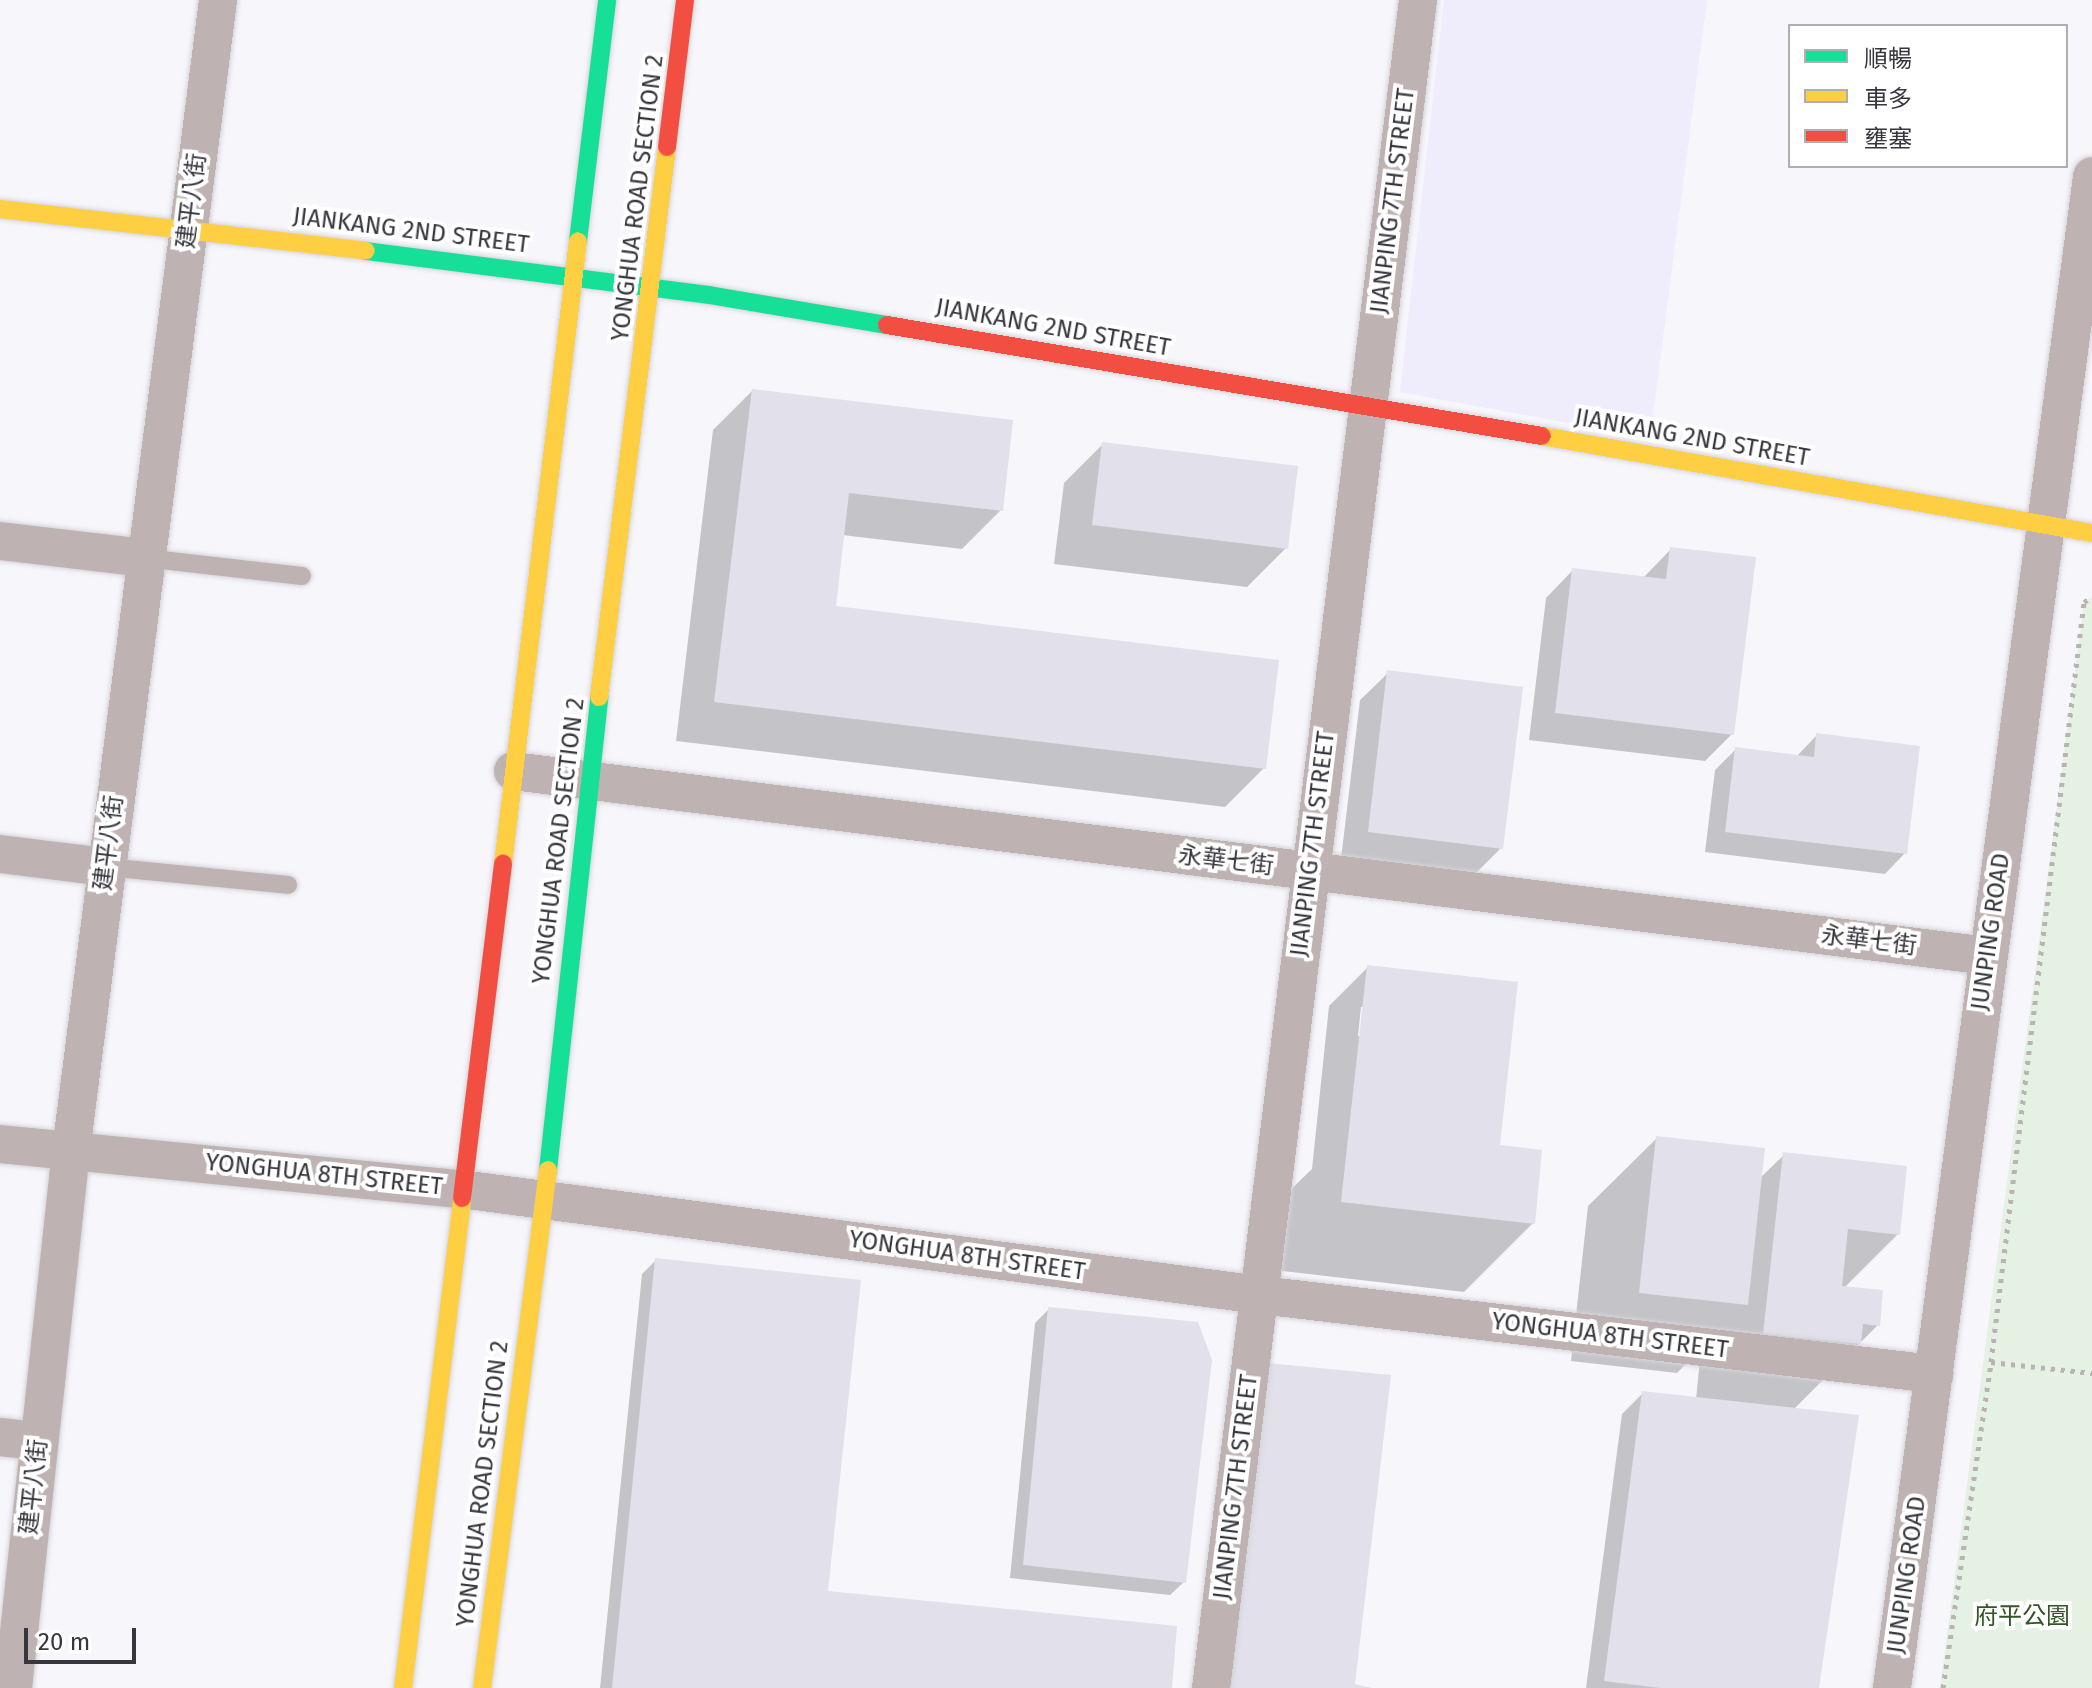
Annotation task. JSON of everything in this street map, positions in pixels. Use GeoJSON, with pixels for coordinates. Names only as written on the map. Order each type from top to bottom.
{"type":"FeatureCollection","features":[{"type":"Feature","properties":{"kind":"street","name":"建平八街"},"geometry":{"type":"LineString","coordinates":[[13,1688],[71,1151],[144,558],[218,0]]}},
{"type":"Feature","properties":{"kind":"street"},"geometry":{"type":"LineString","coordinates":[[403,1688],[607,0]]}},
{"type":"Feature","properties":{"kind":"street","name":"YONGHUA ROAD SECTION 2"},"geometry":{"type":"LineString","coordinates":[[482,1688],[545,1201],[589,781],[685,0]]}},
{"type":"Feature","properties":{"kind":"street","name":"JIANPING 7TH STREET"},"geometry":{"type":"LineString","coordinates":[[1211,1688],[1308,871],[1418,0]]}},
{"type":"Feature","properties":{"kind":"street","name":"JUNPING ROAD"},"geometry":{"type":"LineString","coordinates":[[1892,1688],[2092,176]]}},
{"type":"Feature","properties":{"kind":"street","name":"JIANKANG 2ND STREET"},"geometry":{"type":"LineString","coordinates":[[0,209],[189,228],[575,276],[1368,405],[2092,533]]}},
{"type":"Feature","properties":{"kind":"street"},"geometry":{"type":"LineString","coordinates":[[0,541],[144,558]]}},
{"type":"Feature","properties":{"kind":"street","name":"永華七街"},"geometry":{"type":"LineString","coordinates":[[513,771],[1987,956]]}},
{"type":"Feature","properties":{"kind":"street"},"geometry":{"type":"LineString","coordinates":[[0,854],[106,867]]}},
{"type":"Feature","properties":{"kind":"street","name":"YONGHUA 8TH STREET"},"geometry":{"type":"LineString","coordinates":[[0,1144],[461,1189],[1260,1295],[1934,1374]]}},
{"type":"Feature","properties":{"kind":"street"},"geometry":{"type":"LineString","coordinates":[[0,1437],[39,1441]]}},
{"type":"Feature","properties":{"kind":"lane"},"geometry":{"type":"LineString","coordinates":[[144,558],[302,576]]}},
{"type":"Feature","properties":{"kind":"lane"},"geometry":{"type":"LineString","coordinates":[[106,867],[288,885]]}},
{"type":"Feature","properties":{"kind":"path"},"geometry":{"type":"LineString","coordinates":[[1943,1688],[1991,1362],[2084,602],[2092,597]]}},
{"type":"Feature","properties":{"kind":"path"},"geometry":{"type":"LineString","coordinates":[[1991,1362],[2092,1373]]}},
{"type":"Feature","properties":{"kind":"shaded area"},"geometry":{"type":"Polygon","coordinates":[[[1444,0],[1707,0],[1650,438],[1400,392],[1444,0]]]}},
{"type":"Feature","properties":{"kind":"green space","name":"府平公園"},"geometry":{"type":"Polygon","coordinates":[[[2092,597],[2092,1688],[1940,1688],[2084,602],[2092,597]]]}},
{"type":"Feature","properties":{"kind":"building"},"geometry":{"type":"Polygon","coordinates":[[[752,389],[1013,420],[1003,511],[849,493],[836,606],[1279,660],[1266,769],[714,702],[752,389]]]}},
{"type":"Feature","properties":{"kind":"building"},"geometry":{"type":"Polygon","coordinates":[[[1102,442],[1298,466],[1288,549],[1092,525],[1102,442]]]}},
{"type":"Feature","properties":{"kind":"building"},"geometry":{"type":"Polygon","coordinates":[[[1670,547],[1756,557],[1734,735],[1555,713],[1572,568],[1666,579],[1670,547]]]}},
{"type":"Feature","properties":{"kind":"building"},"geometry":{"type":"Polygon","coordinates":[[[1387,670],[1523,687],[1503,849],[1368,832],[1387,670]]]}},
{"type":"Feature","properties":{"kind":"building"},"geometry":{"type":"Polygon","coordinates":[[[1816,733],[1920,746],[1907,854],[1725,832],[1735,747],[1814,757],[1816,733]]]}},
{"type":"Feature","properties":{"kind":"building"},"geometry":{"type":"Polygon","coordinates":[[[1367,965],[1518,982],[1500,1145],[1542,1150],[1535,1224],[1341,1202],[1367,965]]]}},
{"type":"Feature","properties":{"kind":"building"},"geometry":{"type":"Polygon","coordinates":[[[1656,1136],[1765,1148],[1748,1305],[1639,1293],[1656,1136]]]}},
{"type":"Feature","properties":{"kind":"building"},"geometry":{"type":"Polygon","coordinates":[[[1783,1152],[1907,1166],[1900,1235],[1848,1229],[1842,1286],[1883,1290],[1880,1326],[1863,1324],[1861,1344],[1763,1334],[1783,1152]]]}},
{"type":"Feature","properties":{"kind":"building"},"geometry":{"type":"Polygon","coordinates":[[[655,1258],[861,1280],[828,1591],[1177,1626],[1172,1688],[612,1688],[655,1258]]]}},
{"type":"Feature","properties":{"kind":"building"},"geometry":{"type":"Polygon","coordinates":[[[1048,1307],[1198,1322],[1212,1360],[1186,1583],[1023,1565],[1048,1307]]]}},
{"type":"Feature","properties":{"kind":"building"},"geometry":{"type":"Polygon","coordinates":[[[1268,1363],[1391,1375],[1355,1684],[1371,1688],[1231,1688],[1268,1363]]]}},
{"type":"Feature","properties":{"kind":"building"},"geometry":{"type":"Polygon","coordinates":[[[1642,1391],[1859,1415],[1819,1688],[1660,1688],[1604,1681],[1642,1391]]]}},
{"type":"Feature","properties":{"kind":"traffic: fast"},"geometry":{"type":"LineString","coordinates":[[578,241],[607,0]]}},
{"type":"Feature","properties":{"kind":"traffic: fast"},"geometry":{"type":"LineString","coordinates":[[366,251],[709,295],[887,325]]}},
{"type":"Feature","properties":{"kind":"traffic: fast"},"geometry":{"type":"LineString","coordinates":[[548,1170],[599,697]]}},
{"type":"Feature","properties":{"kind":"traffic: slow"},"geometry":{"type":"LineString","coordinates":[[599,697],[667,147]]}},
{"type":"Feature","properties":{"kind":"traffic: slow"},"geometry":{"type":"LineString","coordinates":[[0,209],[366,251]]}},
{"type":"Feature","properties":{"kind":"traffic: slow"},"geometry":{"type":"LineString","coordinates":[[503,864],[578,241]]}},
{"type":"Feature","properties":{"kind":"traffic: slow"},"geometry":{"type":"LineString","coordinates":[[1542,436],[2092,533]]}},
{"type":"Feature","properties":{"kind":"traffic: slow"},"geometry":{"type":"LineString","coordinates":[[482,1688],[548,1170]]}},
{"type":"Feature","properties":{"kind":"traffic: slow"},"geometry":{"type":"LineString","coordinates":[[403,1688],[462,1198]]}},
{"type":"Feature","properties":{"kind":"traffic: jam"},"geometry":{"type":"LineString","coordinates":[[667,147],[685,0]]}},
{"type":"Feature","properties":{"kind":"traffic: jam"},"geometry":{"type":"LineString","coordinates":[[887,325],[1542,436]]}},
{"type":"Feature","properties":{"kind":"traffic: jam"},"geometry":{"type":"LineString","coordinates":[[462,1198],[503,864]]}}]}
